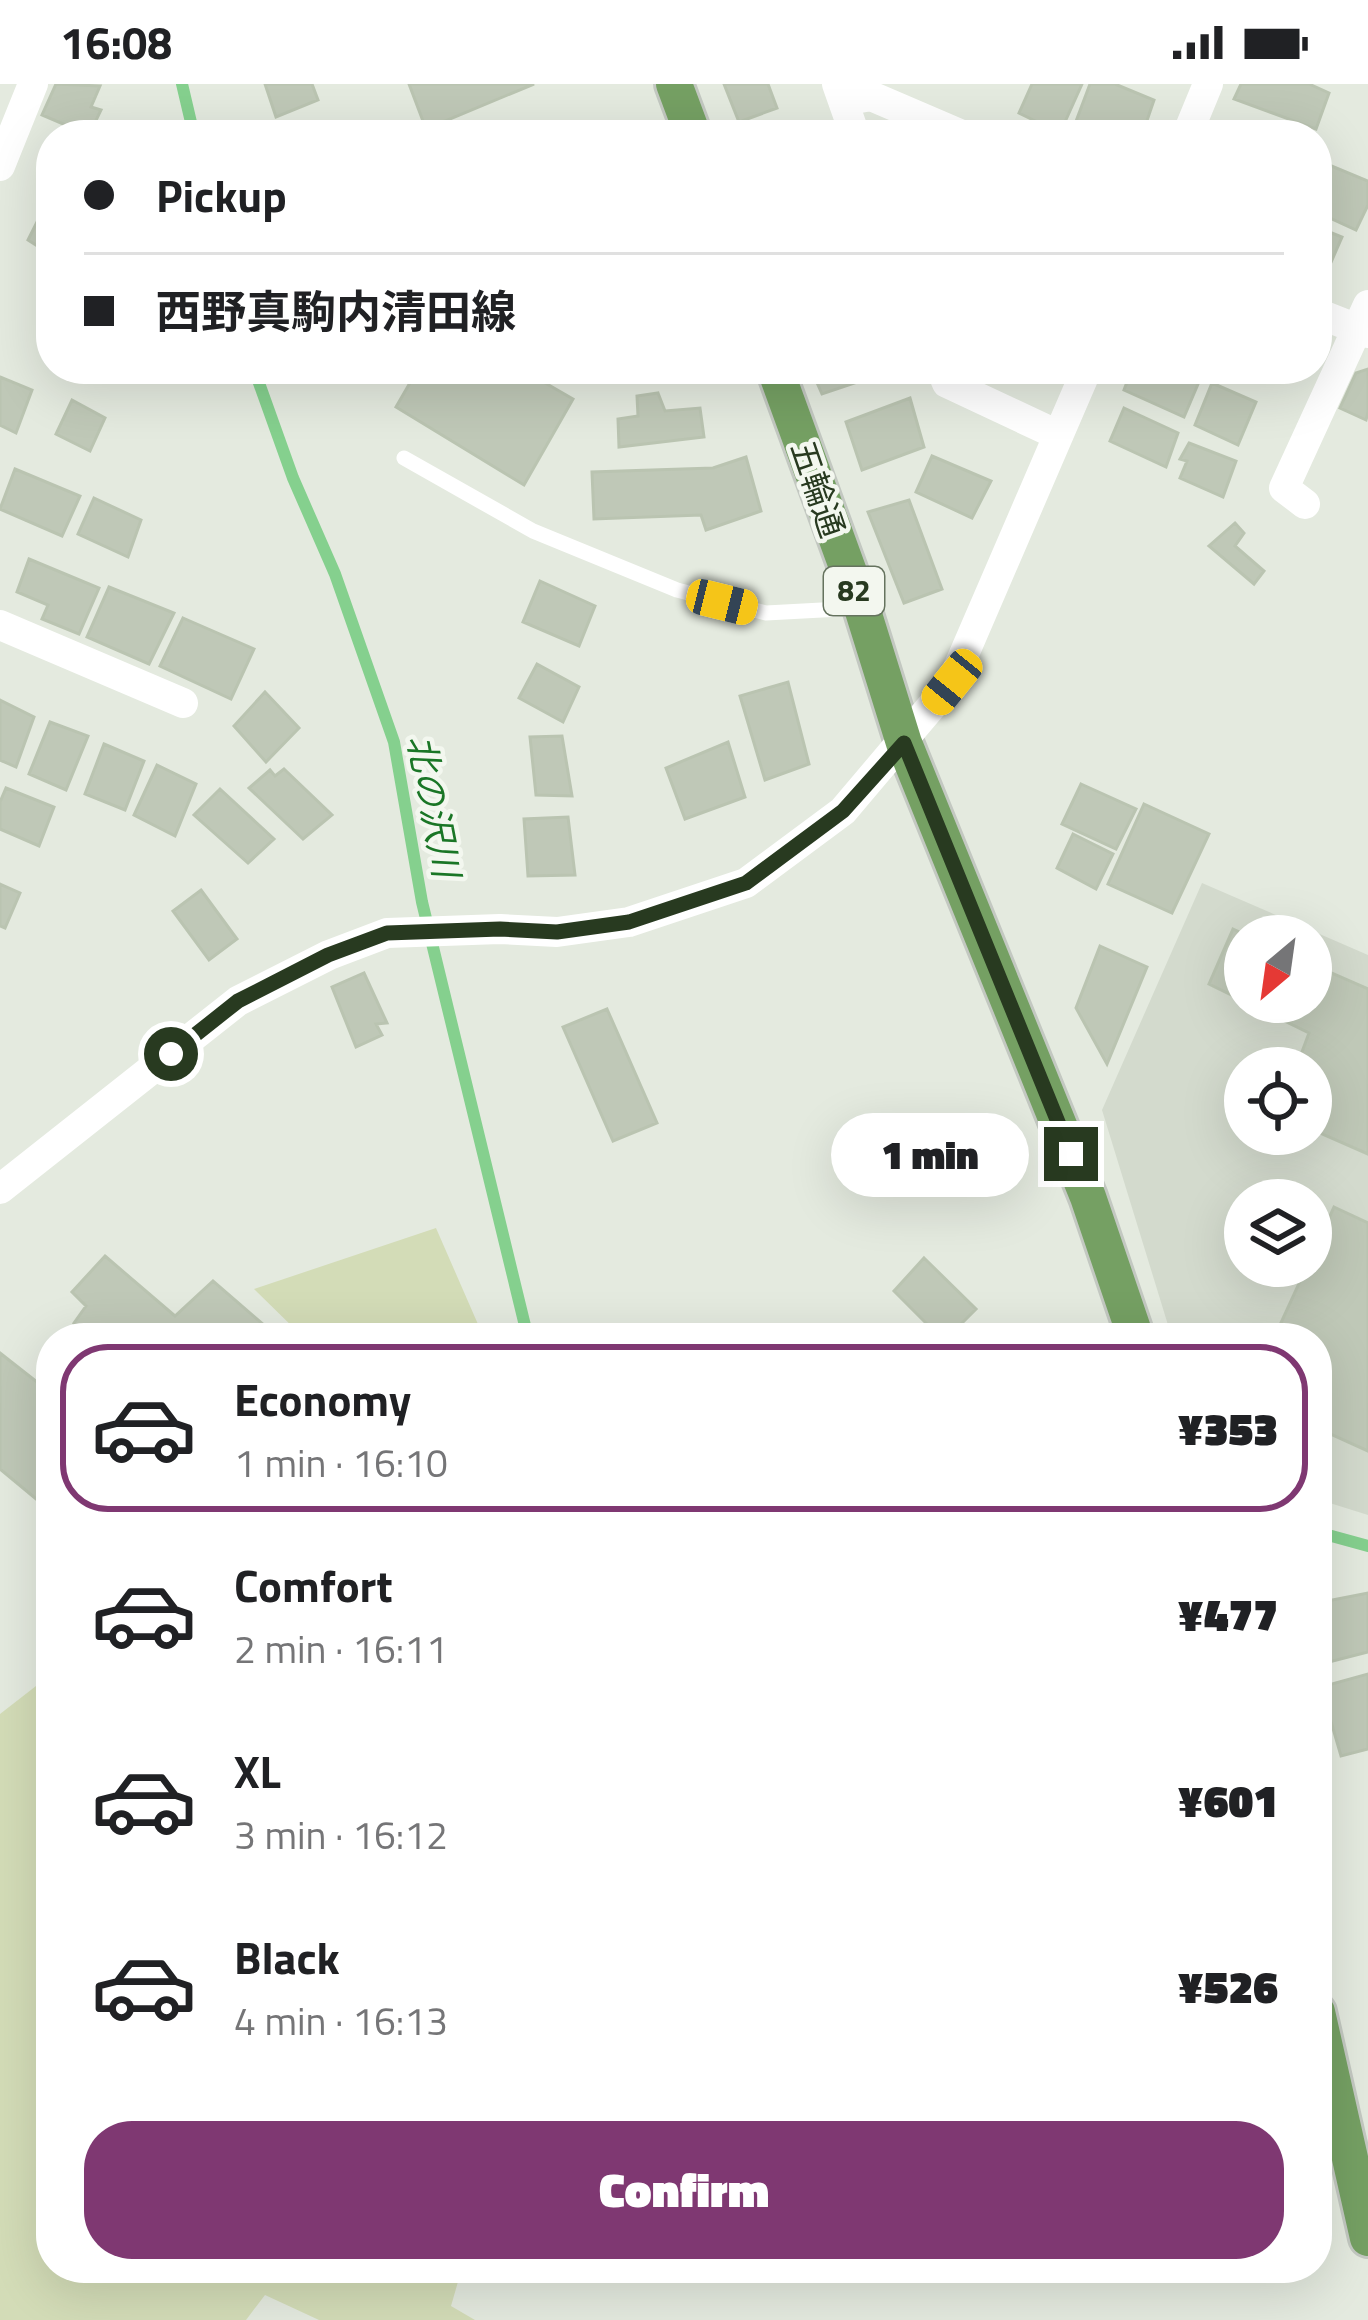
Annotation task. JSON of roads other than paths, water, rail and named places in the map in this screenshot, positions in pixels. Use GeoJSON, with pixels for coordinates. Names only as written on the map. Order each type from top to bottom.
{"type":"FeatureCollection","features":[{"type":"Feature","properties":{"kind":"main road"},"geometry":{"type":"LineString","coordinates":[[674,84],[687,120]]}},
{"type":"Feature","properties":{"kind":"main road","name":"五輪通"},"geometry":{"type":"LineString","coordinates":[[781,384],[862,608],[904,743],[1088,1197],[1131,1323]]}},
{"type":"Feature","properties":{"kind":"main road"},"geometry":{"type":"LineString","coordinates":[[1332,2078],[1368,2238]]}},
{"type":"Feature","properties":{"kind":"street"},"geometry":{"type":"LineString","coordinates":[[0,166],[33,84]]}},
{"type":"Feature","properties":{"kind":"street"},"geometry":{"type":"LineString","coordinates":[[1193,120],[1208,84]]}},
{"type":"Feature","properties":{"kind":"street"},"geometry":{"type":"LineString","coordinates":[[840,93],[871,97],[926,120]]}},
{"type":"Feature","properties":{"kind":"street"},"geometry":{"type":"LineString","coordinates":[[1305,505],[1284,488],[1365,322],[1332,316]]}},
{"type":"Feature","properties":{"kind":"street"},"geometry":{"type":"LineString","coordinates":[[949,384],[1058,435]]}},
{"type":"Feature","properties":{"kind":"street"},"geometry":{"type":"LineString","coordinates":[[8,1173],[238,1001],[328,955],[387,933],[557,932],[629,922],[746,883],[843,811],[952,682],[1080,384]]}},
{"type":"Feature","properties":{"kind":"street"},"geometry":{"type":"LineString","coordinates":[[0,626],[183,703]]}},
{"type":"Feature","properties":{"kind":"lane"},"geometry":{"type":"LineString","coordinates":[[404,458],[532,531],[677,590],[766,613],[862,608]]}},
{"type":"Feature","properties":{"kind":"waterway","name":"北の沢川"},"geometry":{"type":"LineString","coordinates":[[182,84],[190,120]]}},
{"type":"Feature","properties":{"kind":"waterway","name":"北の沢川"},"geometry":{"type":"LineString","coordinates":[[259,384],[335,574],[394,742],[422,902],[524,1323]]}},
{"type":"Feature","properties":{"kind":"waterway","name":"北の沢川"},"geometry":{"type":"LineString","coordinates":[[1332,1536],[1368,1546]]}}]}
